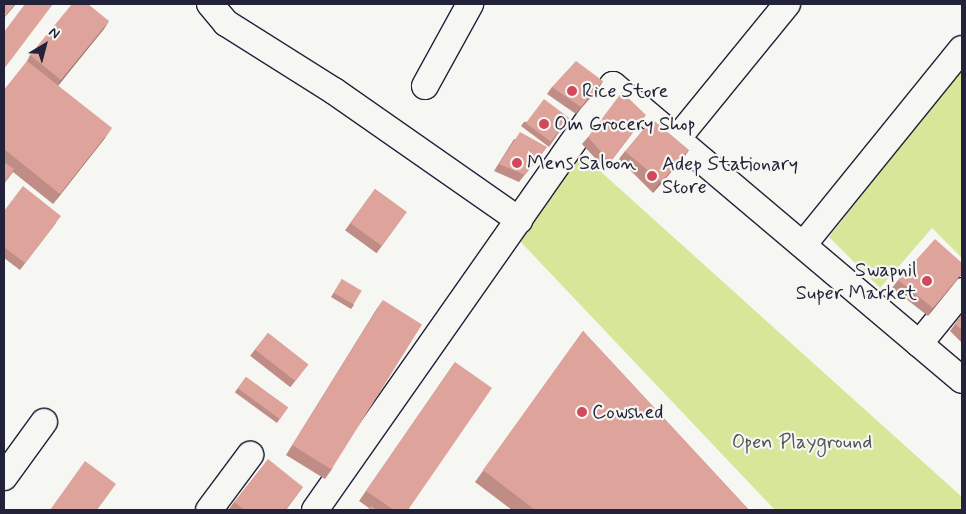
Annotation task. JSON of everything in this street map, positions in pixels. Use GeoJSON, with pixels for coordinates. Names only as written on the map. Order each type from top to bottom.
{"type":"FeatureCollection","features":[{"type":"Feature","properties":{"kind":"street"},"geometry":{"type":"LineString","coordinates":[[210,4],[226,23],[334,90],[519,220]]}},
{"type":"Feature","properties":{"kind":"street"},"geometry":{"type":"LineString","coordinates":[[425,86],[470,4]]}},
{"type":"Feature","properties":{"kind":"street"},"geometry":{"type":"LineString","coordinates":[[678,139],[787,4]]}},
{"type":"Feature","properties":{"kind":"street"},"geometry":{"type":"LineString","coordinates":[[803,245],[962,49]]}},
{"type":"Feature","properties":{"kind":"street"},"geometry":{"type":"LineString","coordinates":[[315,510],[613,85],[962,380]]}},
{"type":"Feature","properties":{"kind":"street"},"geometry":{"type":"LineString","coordinates":[[919,344],[962,290]]}},
{"type":"Feature","properties":{"kind":"street"},"geometry":{"type":"LineString","coordinates":[[4,477],[44,422]]}},
{"type":"Feature","properties":{"kind":"street"},"geometry":{"type":"LineString","coordinates":[[209,510],[250,455]]}},
{"type":"Feature","properties":{"kind":"green space"},"geometry":{"type":"Polygon","coordinates":[[[962,67],[962,258],[932,228],[880,288],[829,237],[962,67]]]}},
{"type":"Feature","properties":{"kind":"green space","name":"Open Playground"},"geometry":{"type":"Polygon","coordinates":[[[580,153],[962,497],[962,510],[775,510],[518,239],[580,153]]]}},
{"type":"Feature","properties":{"kind":"building"},"geometry":{"type":"Polygon","coordinates":[[[4,4],[15,4],[6,14],[4,12],[4,4]]]}},
{"type":"Feature","properties":{"kind":"building"},"geometry":{"type":"Polygon","coordinates":[[[25,4],[53,4],[4,69],[4,32],[25,4]]]}},
{"type":"Feature","properties":{"kind":"building"},"geometry":{"type":"Polygon","coordinates":[[[72,4],[88,4],[109,21],[61,80],[30,55],[72,4]]]}},
{"type":"Feature","properties":{"kind":"building"},"geometry":{"type":"Polygon","coordinates":[[[27,61],[112,128],[60,194],[4,149],[4,90],[27,61]]]}},
{"type":"Feature","properties":{"kind":"building","name":"Rice Store"},"geometry":{"type":"Polygon","coordinates":[[[576,61],[603,81],[581,107],[552,87],[576,61]]]}},
{"type":"Feature","properties":{"kind":"building"},"geometry":{"type":"Polygon","coordinates":[[[622,92],[646,115],[610,162],[588,137],[622,92]]]}},
{"type":"Feature","properties":{"kind":"building","name":"Om Grocery Shop"},"geometry":{"type":"Polygon","coordinates":[[[544,99],[569,118],[551,142],[526,123],[544,99]]]}},
{"type":"Feature","properties":{"kind":"building","name":"Adep Stationary Store"},"geometry":{"type":"Polygon","coordinates":[[[652,119],[689,150],[662,182],[625,151],[652,119]]]}},
{"type":"Feature","properties":{"kind":"building","name":"Mens Saloon"},"geometry":{"type":"Polygon","coordinates":[[[520,132],[547,147],[525,175],[499,164],[520,132]]]}},
{"type":"Feature","properties":{"kind":"building"},"geometry":{"type":"Polygon","coordinates":[[[4,162],[14,169],[4,183],[4,162]]]}},
{"type":"Feature","properties":{"kind":"building"},"geometry":{"type":"Polygon","coordinates":[[[23,186],[61,216],[25,263],[4,247],[4,211],[23,186]]]}},
{"type":"Feature","properties":{"kind":"building"},"geometry":{"type":"Polygon","coordinates":[[[375,189],[407,212],[382,246],[350,223],[375,189]]]}},
{"type":"Feature","properties":{"kind":"building","name":"Swapnil Super Market"},"geometry":{"type":"Polygon","coordinates":[[[935,239],[962,263],[962,273],[933,308],[898,280],[935,239]]]}},
{"type":"Feature","properties":{"kind":"building"},"geometry":{"type":"Polygon","coordinates":[[[342,279],[362,291],[353,305],[334,293],[342,279]]]}},
{"type":"Feature","properties":{"kind":"building"},"geometry":{"type":"Polygon","coordinates":[[[383,300],[422,324],[331,469],[292,445],[383,300]]]}},
{"type":"Feature","properties":{"kind":"building"},"geometry":{"type":"Polygon","coordinates":[[[962,314],[962,330],[955,324],[962,314]]]}},
{"type":"Feature","properties":{"kind":"building","name":"Cowshed"},"geometry":{"type":"Polygon","coordinates":[[[583,331],[749,510],[535,510],[483,470],[583,331]]]}},
{"type":"Feature","properties":{"kind":"building"},"geometry":{"type":"Polygon","coordinates":[[[268,333],[308,364],[295,381],[255,350],[268,333]]]}},
{"type":"Feature","properties":{"kind":"building"},"geometry":{"type":"Polygon","coordinates":[[[455,362],[492,388],[408,510],[394,510],[366,491],[455,362]]]}},
{"type":"Feature","properties":{"kind":"building"},"geometry":{"type":"Polygon","coordinates":[[[246,377],[288,408],[280,419],[238,388],[246,377]]]}},
{"type":"Feature","properties":{"kind":"building"},"geometry":{"type":"Polygon","coordinates":[[[268,459],[303,487],[285,510],[245,510],[234,502],[268,459]]]}},
{"type":"Feature","properties":{"kind":"building"},"geometry":{"type":"Polygon","coordinates":[[[85,461],[116,484],[97,510],[50,510],[85,461]]]}},
{"type":"Feature","properties":{"kind":"building"},"geometry":{"type":"Polygon","coordinates":[[[371,506],[377,510],[368,510],[371,506]]]}},
{"type":"Feature","properties":{"kind":"place","name":"Rice Store"},"geometry":{"type":"Point","coordinates":[572,91]}},
{"type":"Feature","properties":{"kind":"place","name":"Om Grocery Shop"},"geometry":{"type":"Point","coordinates":[544,124]}},
{"type":"Feature","properties":{"kind":"place","name":"Mens Saloon"},"geometry":{"type":"Point","coordinates":[517,163]}},
{"type":"Feature","properties":{"kind":"place","name":"Adep Stationary Store"},"geometry":{"type":"Point","coordinates":[652,176]}},
{"type":"Feature","properties":{"kind":"place","name":"Swapnil Super Market"},"geometry":{"type":"Point","coordinates":[927,281]}},
{"type":"Feature","properties":{"kind":"place","name":"Cowshed"},"geometry":{"type":"Point","coordinates":[582,412]}}]}
